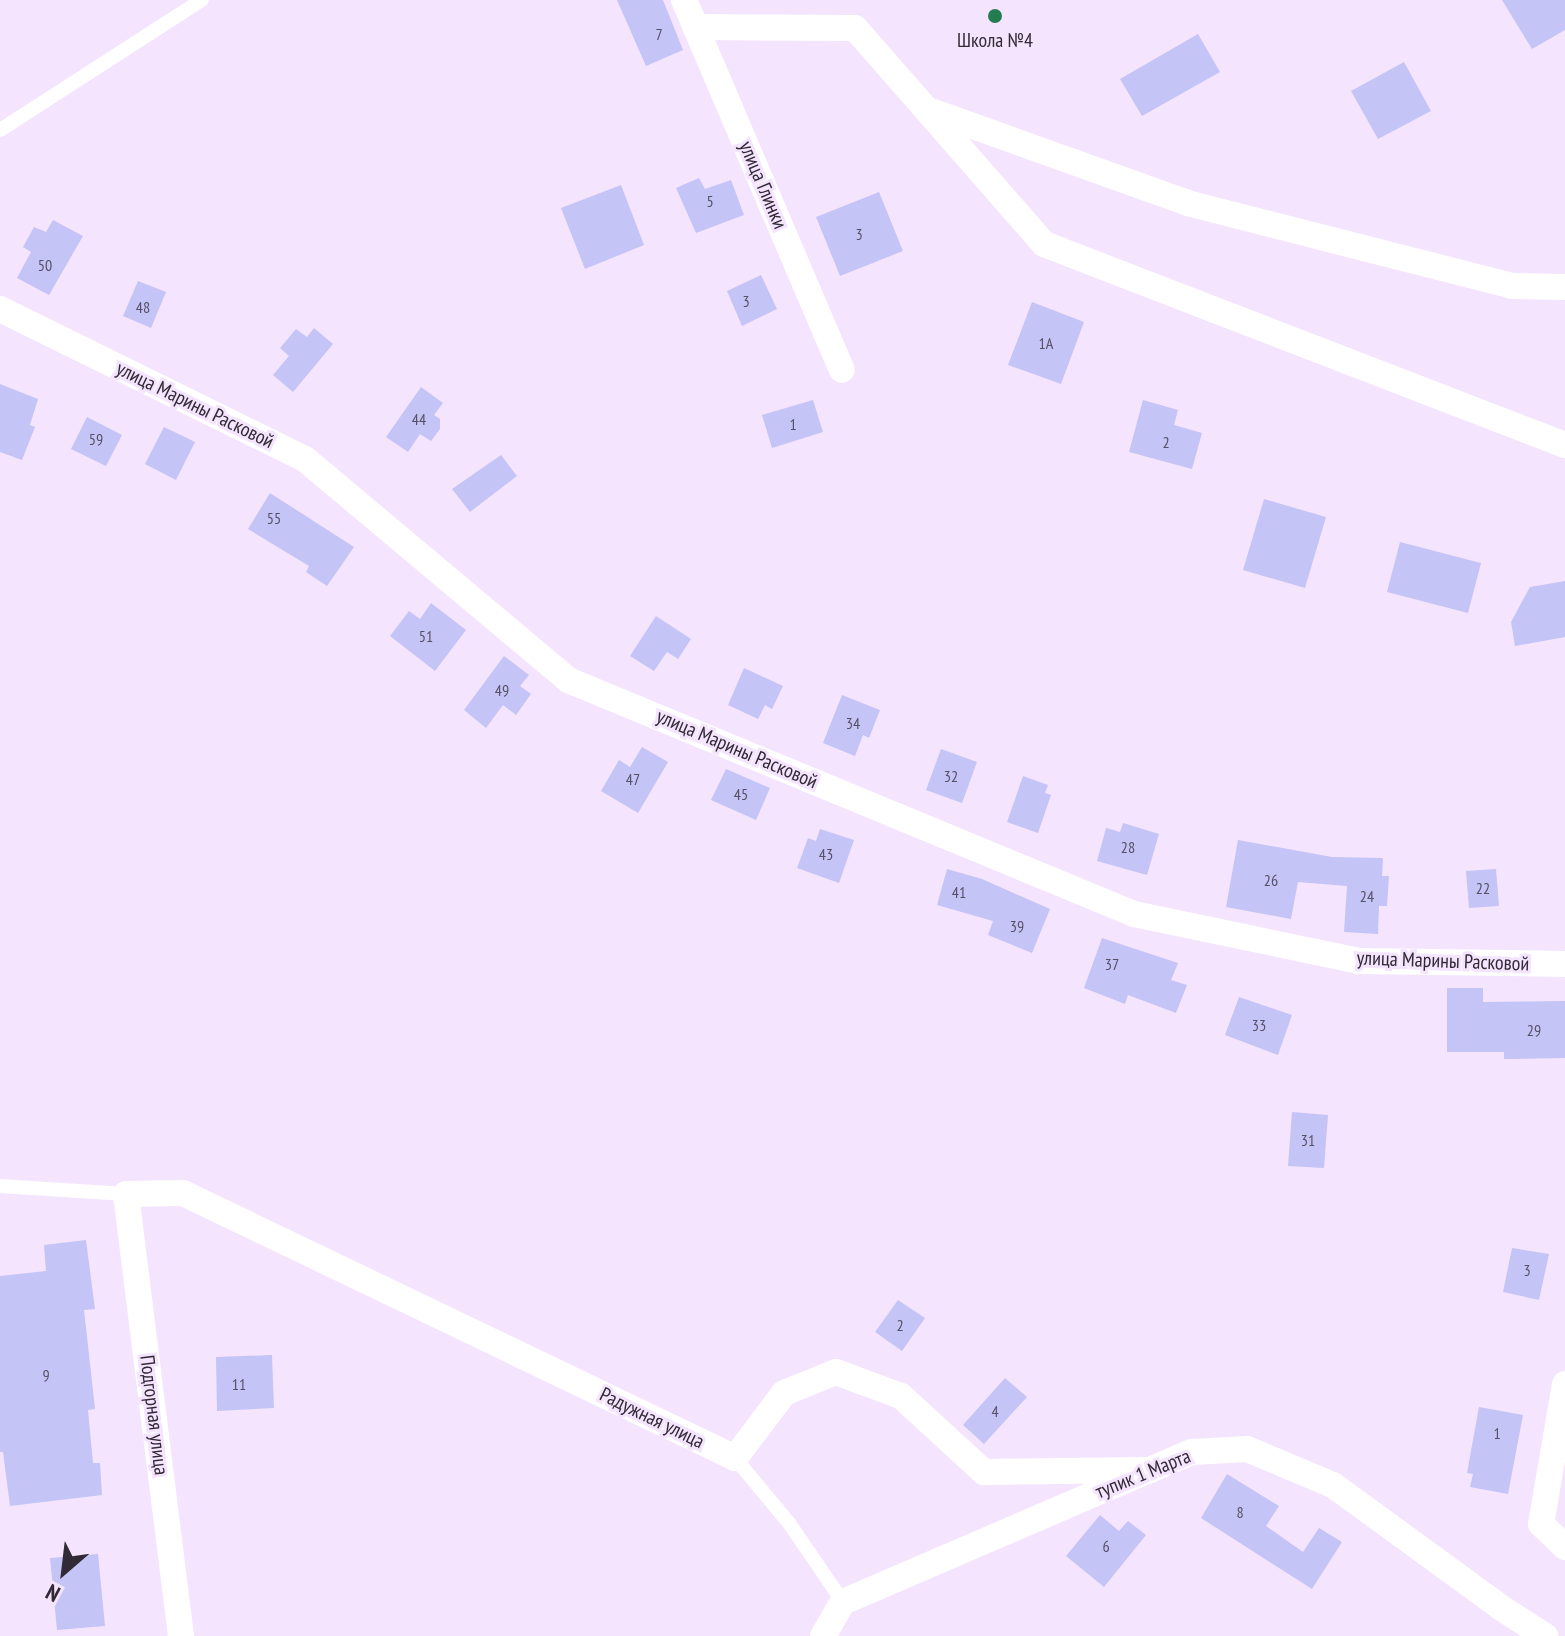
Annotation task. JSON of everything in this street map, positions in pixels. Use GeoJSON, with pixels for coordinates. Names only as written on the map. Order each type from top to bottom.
{"type":"FeatureCollection","features":[{"type":"Feature","properties":{"kind":"street","name":"улица Глинки"},"geometry":{"type":"LineString","coordinates":[[684,0],[842,370]]}},
{"type":"Feature","properties":{"kind":"street"},"geometry":{"type":"LineString","coordinates":[[695,27],[855,28],[1044,244],[1565,445]]}},
{"type":"Feature","properties":{"kind":"street"},"geometry":{"type":"LineString","coordinates":[[927,110],[1191,204],[1512,286],[1565,287]]}},
{"type":"Feature","properties":{"kind":"street","name":"улица Марины Расковой"},"geometry":{"type":"LineString","coordinates":[[0,309],[305,459],[568,680],[1134,914],[1358,961],[1565,964]]}},
{"type":"Feature","properties":{"kind":"street","name":"Радужная улица"},"geometry":{"type":"LineString","coordinates":[[126,1194],[183,1193],[735,1458]]}},
{"type":"Feature","properties":{"kind":"street","name":"Подгорная улица"},"geometry":{"type":"LineString","coordinates":[[126,1194],[181,1636]]}},
{"type":"Feature","properties":{"kind":"street"},"geometry":{"type":"LineString","coordinates":[[735,1458],[784,1393],[836,1372],[901,1396],[984,1472],[1151,1470]]}},
{"type":"Feature","properties":{"kind":"street"},"geometry":{"type":"LineString","coordinates":[[1565,1384],[1541,1524],[1565,1547]]}},
{"type":"Feature","properties":{"kind":"street","name":"тупик 1 Марта"},"geometry":{"type":"LineString","coordinates":[[843,1602],[1192,1452],[1247,1449],[1333,1485],[1500,1607],[1545,1636]]}},
{"type":"Feature","properties":{"kind":"street"},"geometry":{"type":"LineString","coordinates":[[823,1636],[843,1602]]}},
{"type":"Feature","properties":{"kind":"lane"},"geometry":{"type":"LineString","coordinates":[[0,130],[202,0]]}},
{"type":"Feature","properties":{"kind":"lane"},"geometry":{"type":"LineString","coordinates":[[0,1186],[126,1194]]}},
{"type":"Feature","properties":{"kind":"lane"},"geometry":{"type":"LineString","coordinates":[[735,1458],[789,1523],[843,1602]]}},
{"type":"Feature","properties":{"kind":"building"},"geometry":{"type":"Polygon","coordinates":[[[617,0],[663,0],[683,50],[646,66],[617,0]]]}},
{"type":"Feature","properties":{"kind":"building"},"geometry":{"type":"Polygon","coordinates":[[[1502,0],[1565,0],[1565,30],[1532,49],[1502,0]]]}},
{"type":"Feature","properties":{"kind":"building"},"geometry":{"type":"Polygon","coordinates":[[[1198,34],[1220,72],[1142,116],[1120,79],[1198,34]]]}},
{"type":"Feature","properties":{"kind":"building"},"geometry":{"type":"Polygon","coordinates":[[[1404,62],[1431,111],[1378,139],[1351,91],[1404,62]]]}},
{"type":"Feature","properties":{"kind":"building"},"geometry":{"type":"Polygon","coordinates":[[[699,178],[705,189],[731,180],[744,215],[696,233],[676,188],[699,178]]]}},
{"type":"Feature","properties":{"kind":"building"},"geometry":{"type":"Polygon","coordinates":[[[621,185],[644,245],[585,269],[561,208],[621,185]]]}},
{"type":"Feature","properties":{"kind":"building"},"geometry":{"type":"Polygon","coordinates":[[[879,192],[903,251],[840,276],[816,217],[879,192]]]}},
{"type":"Feature","properties":{"kind":"building"},"geometry":{"type":"Polygon","coordinates":[[[53,220],[83,236],[49,295],[17,278],[31,252],[23,247],[34,227],[46,232],[53,220]]]}},
{"type":"Feature","properties":{"kind":"building"},"geometry":{"type":"Polygon","coordinates":[[[761,275],[777,309],[742,326],[727,291],[761,275]]]}},
{"type":"Feature","properties":{"kind":"building"},"geometry":{"type":"Polygon","coordinates":[[[138,281],[166,292],[151,328],[123,316],[138,281]]]}},
{"type":"Feature","properties":{"kind":"building"},"geometry":{"type":"Polygon","coordinates":[[[1032,302],[1084,322],[1061,384],[1008,365],[1032,302]]]}},
{"type":"Feature","properties":{"kind":"building"},"geometry":{"type":"Polygon","coordinates":[[[314,328],[333,344],[293,392],[273,375],[289,356],[280,348],[296,329],[307,337],[314,328]]]}},
{"type":"Feature","properties":{"kind":"building"},"geometry":{"type":"Polygon","coordinates":[[[0,384],[38,399],[30,425],[35,427],[22,460],[0,452],[0,384]]]}},
{"type":"Feature","properties":{"kind":"building"},"geometry":{"type":"Polygon","coordinates":[[[421,387],[443,403],[434,415],[440,419],[440,429],[431,441],[420,434],[408,452],[386,437],[421,387]]]}},
{"type":"Feature","properties":{"kind":"building"},"geometry":{"type":"Polygon","coordinates":[[[813,400],[823,432],[772,448],[762,415],[813,400]]]}},
{"type":"Feature","properties":{"kind":"building"},"geometry":{"type":"Polygon","coordinates":[[[1143,400],[1178,410],[1174,425],[1202,433],[1192,469],[1129,452],[1143,400]]]}},
{"type":"Feature","properties":{"kind":"building"},"geometry":{"type":"Polygon","coordinates":[[[87,417],[122,435],[106,466],[71,449],[87,417]]]}},
{"type":"Feature","properties":{"kind":"building"},"geometry":{"type":"Polygon","coordinates":[[[164,427],[195,442],[176,480],[145,464],[164,427]]]}},
{"type":"Feature","properties":{"kind":"building"},"geometry":{"type":"Polygon","coordinates":[[[501,455],[517,476],[470,512],[452,489],[501,455]]]}},
{"type":"Feature","properties":{"kind":"building"},"geometry":{"type":"Polygon","coordinates":[[[270,493],[354,547],[327,586],[306,572],[309,566],[248,529],[270,493]]]}},
{"type":"Feature","properties":{"kind":"building"},"geometry":{"type":"Polygon","coordinates":[[[1264,499],[1326,517],[1305,588],[1243,570],[1264,499]]]}},
{"type":"Feature","properties":{"kind":"building"},"geometry":{"type":"Polygon","coordinates":[[[1400,542],[1481,563],[1468,613],[1387,592],[1400,542]]]}},
{"type":"Feature","properties":{"kind":"building"},"geometry":{"type":"Polygon","coordinates":[[[1565,581],[1565,637],[1515,646],[1511,622],[1530,587],[1565,581]]]}},
{"type":"Feature","properties":{"kind":"building"},"geometry":{"type":"Polygon","coordinates":[[[431,603],[466,630],[435,671],[390,636],[409,611],[420,619],[431,603]]]}},
{"type":"Feature","properties":{"kind":"building"},"geometry":{"type":"Polygon","coordinates":[[[656,616],[691,639],[678,659],[667,652],[654,671],[630,656],[656,616]]]}},
{"type":"Feature","properties":{"kind":"building"},"geometry":{"type":"Polygon","coordinates":[[[504,656],[529,675],[520,686],[531,694],[516,715],[503,705],[486,728],[464,710],[504,656]]]}},
{"type":"Feature","properties":{"kind":"building"},"geometry":{"type":"Polygon","coordinates":[[[744,668],[783,686],[772,709],[765,705],[758,719],[728,705],[744,668]]]}},
{"type":"Feature","properties":{"kind":"building"},"geometry":{"type":"Polygon","coordinates":[[[842,695],[880,710],[869,738],[863,735],[855,756],[823,743],[842,695]]]}},
{"type":"Feature","properties":{"kind":"building"},"geometry":{"type":"Polygon","coordinates":[[[642,747],[668,762],[638,813],[601,791],[619,760],[630,767],[642,747]]]}},
{"type":"Feature","properties":{"kind":"building"},"geometry":{"type":"Polygon","coordinates":[[[941,749],[977,762],[962,803],[926,790],[941,749]]]}},
{"type":"Feature","properties":{"kind":"building"},"geometry":{"type":"Polygon","coordinates":[[[726,769],[770,788],[756,820],[711,800],[726,769]]]}},
{"type":"Feature","properties":{"kind":"building"},"geometry":{"type":"Polygon","coordinates":[[[1023,776],[1048,785],[1045,793],[1051,795],[1038,833],[1007,822],[1023,776]]]}},
{"type":"Feature","properties":{"kind":"building"},"geometry":{"type":"Polygon","coordinates":[[[1123,823],[1159,834],[1147,875],[1097,861],[1106,828],[1120,832],[1123,823]]]}},
{"type":"Feature","properties":{"kind":"building"},"geometry":{"type":"Polygon","coordinates":[[[820,829],[854,840],[839,883],[797,868],[808,838],[816,841],[820,829]]]}},
{"type":"Feature","properties":{"kind":"building"},"geometry":{"type":"Polygon","coordinates":[[[1238,840],[1332,857],[1383,858],[1382,876],[1389,876],[1387,906],[1379,906],[1378,934],[1344,932],[1347,886],[1298,882],[1291,919],[1226,907],[1238,840]]]}},
{"type":"Feature","properties":{"kind":"building"},"geometry":{"type":"Polygon","coordinates":[[[947,869],[982,879],[1050,909],[1032,953],[988,935],[993,921],[937,905],[947,869]]]}},
{"type":"Feature","properties":{"kind":"building"},"geometry":{"type":"Polygon","coordinates":[[[1496,869],[1499,906],[1469,908],[1466,871],[1496,869]]]}},
{"type":"Feature","properties":{"kind":"building"},"geometry":{"type":"Polygon","coordinates":[[[1102,938],[1178,963],[1171,980],[1187,985],[1176,1013],[1128,995],[1125,1004],[1084,988],[1102,938]]]}},
{"type":"Feature","properties":{"kind":"building"},"geometry":{"type":"Polygon","coordinates":[[[1447,988],[1483,988],[1483,1002],[1565,1001],[1565,1058],[1504,1059],[1504,1052],[1447,1052],[1447,988]]]}},
{"type":"Feature","properties":{"kind":"building"},"geometry":{"type":"Polygon","coordinates":[[[1239,997],[1292,1015],[1278,1055],[1225,1035],[1239,997]]]}},
{"type":"Feature","properties":{"kind":"building"},"geometry":{"type":"Polygon","coordinates":[[[1292,1112],[1328,1115],[1324,1168],[1288,1166],[1292,1112]]]}},
{"type":"Feature","properties":{"kind":"building"},"geometry":{"type":"Polygon","coordinates":[[[86,1240],[95,1309],[84,1310],[95,1409],[88,1410],[93,1463],[100,1463],[102,1495],[10,1506],[3,1452],[0,1452],[0,1276],[46,1271],[44,1245],[86,1240]]]}},
{"type":"Feature","properties":{"kind":"building"},"geometry":{"type":"Polygon","coordinates":[[[1512,1248],[1549,1254],[1539,1300],[1503,1292],[1512,1248]]]}},
{"type":"Feature","properties":{"kind":"building"},"geometry":{"type":"Polygon","coordinates":[[[898,1300],[925,1318],[902,1351],[875,1332],[898,1300]]]}},
{"type":"Feature","properties":{"kind":"building"},"geometry":{"type":"Polygon","coordinates":[[[272,1355],[274,1408],[217,1411],[216,1357],[272,1355]]]}},
{"type":"Feature","properties":{"kind":"building"},"geometry":{"type":"Polygon","coordinates":[[[1005,1378],[1027,1397],[984,1444],[963,1425],[1005,1378]]]}},
{"type":"Feature","properties":{"kind":"building"},"geometry":{"type":"Polygon","coordinates":[[[1479,1407],[1523,1415],[1508,1494],[1470,1487],[1473,1474],[1467,1473],[1479,1407]]]}},
{"type":"Feature","properties":{"kind":"building"},"geometry":{"type":"Polygon","coordinates":[[[1227,1474],[1279,1506],[1266,1526],[1303,1552],[1319,1528],[1342,1542],[1312,1589],[1201,1518],[1227,1474]]]}},
{"type":"Feature","properties":{"kind":"building"},"geometry":{"type":"Polygon","coordinates":[[[1100,1515],[1119,1531],[1128,1521],[1146,1535],[1104,1587],[1066,1556],[1100,1515]]]}},
{"type":"Feature","properties":{"kind":"building"},"geometry":{"type":"Polygon","coordinates":[[[98,1554],[105,1626],[57,1630],[50,1558],[98,1554]]]}},
{"type":"Feature","properties":{"kind":"place","name":"Школа №4"},"geometry":{"type":"Point","coordinates":[995,16]}}]}
